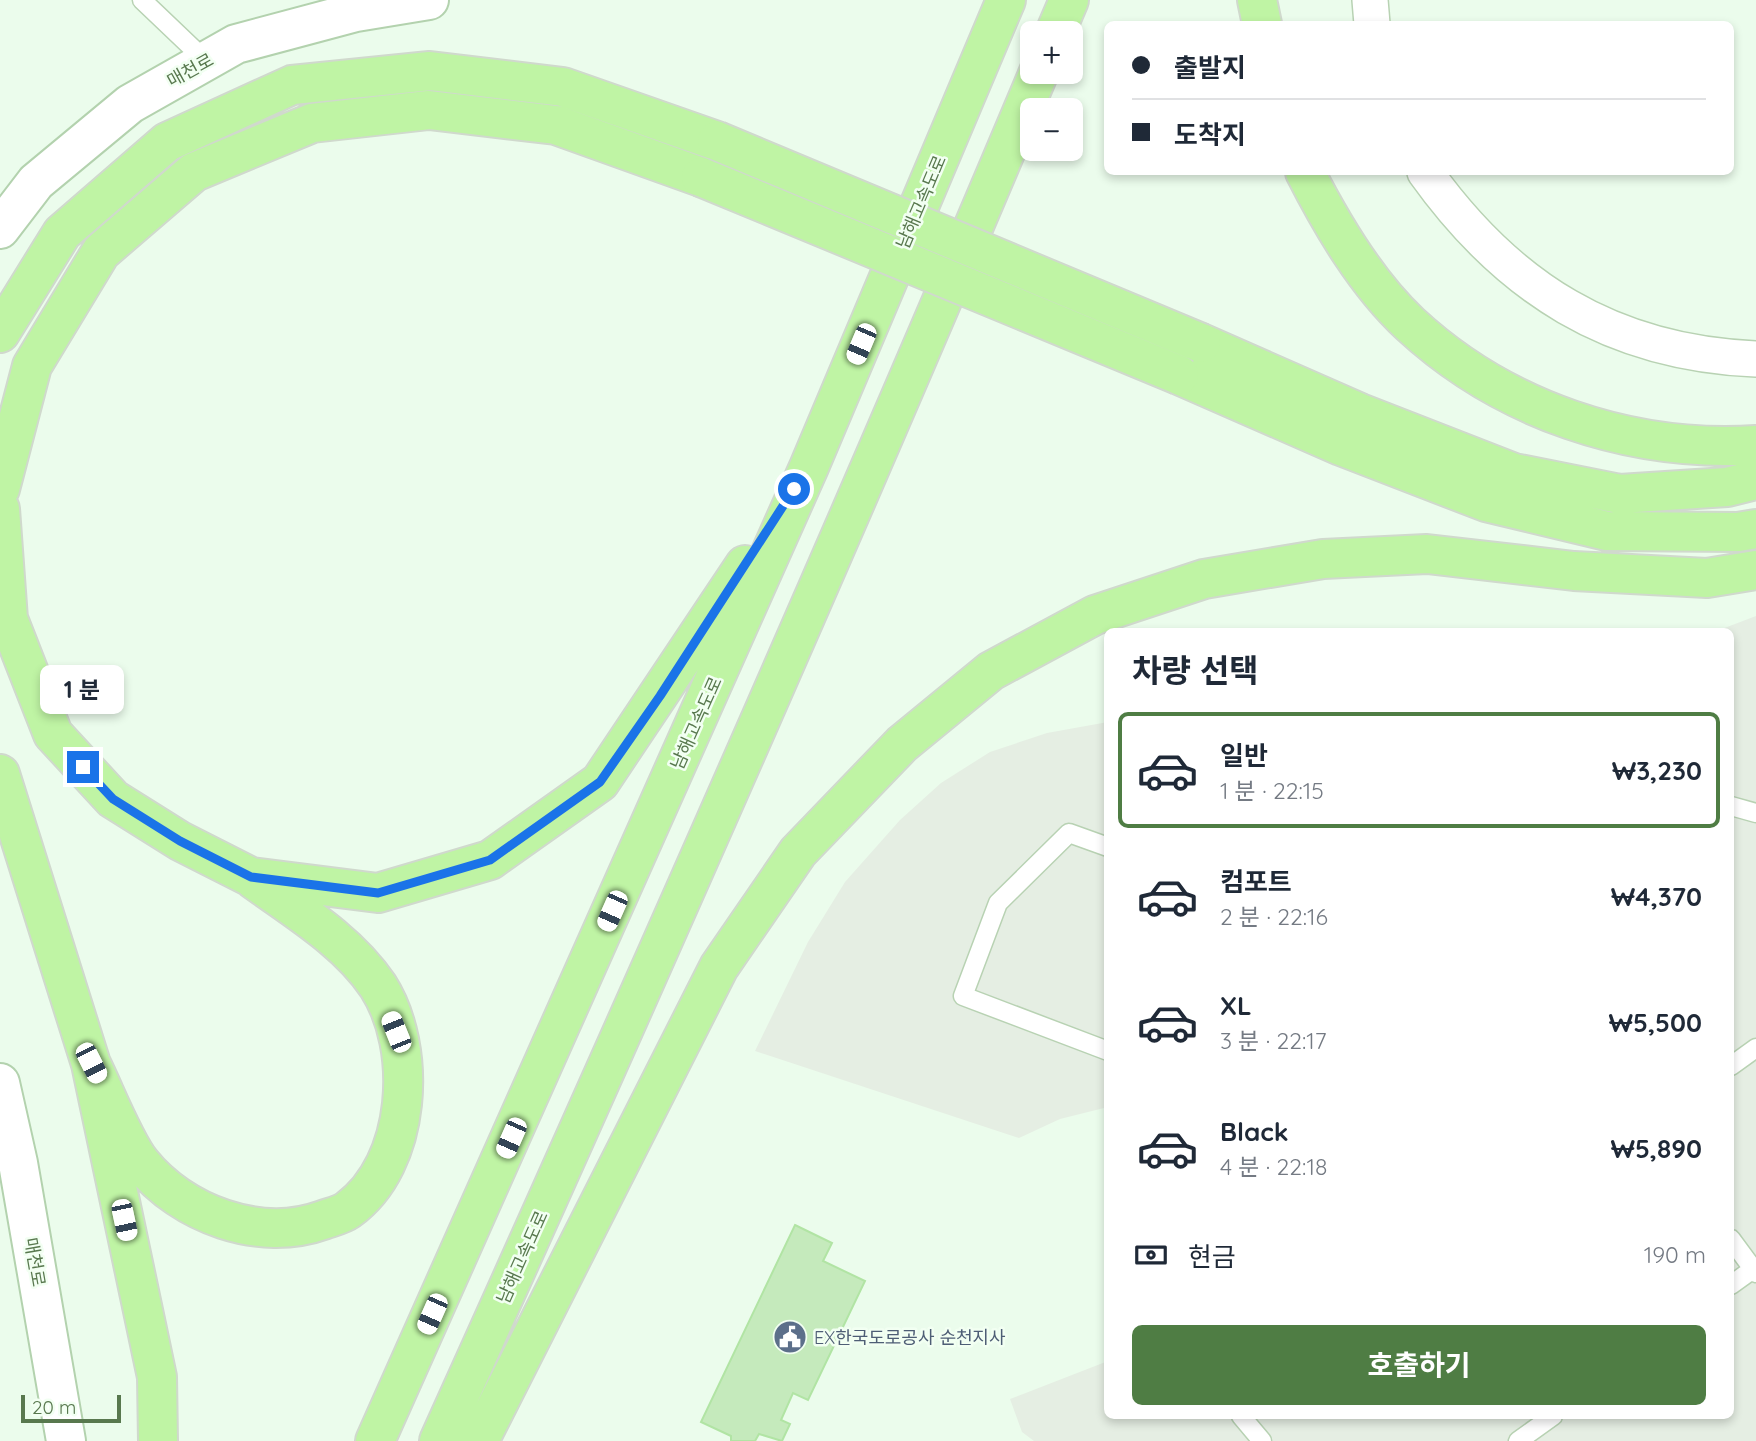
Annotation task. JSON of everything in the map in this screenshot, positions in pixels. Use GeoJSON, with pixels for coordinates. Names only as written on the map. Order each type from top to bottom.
{"type":"FeatureCollection","features":[{"type":"Feature","properties":{"kind":"highway","name":"남해고속도로"},"geometry":{"type":"LineString","coordinates":[[375,1441],[809,467],[1006,0]]}},
{"type":"Feature","properties":{"kind":"highway"},"geometry":{"type":"LineString","coordinates":[[1060,21],[1069,0]]}},
{"type":"Feature","properties":{"kind":"highway"},"geometry":{"type":"LineString","coordinates":[[1257,0],[1261,21]]}},
{"type":"Feature","properties":{"kind":"highway"},"geometry":{"type":"LineString","coordinates":[[0,333],[62,233],[167,142],[292,85],[430,71],[563,87],[718,141],[1201,343],[1360,413],[1514,473],[1620,494],[1727,487],[1756,480]]}},
{"type":"Feature","properties":{"kind":"highway","name":"남해고속도로"},"geometry":{"type":"LineString","coordinates":[[439,1441],[653,967],[1034,84]]}},
{"type":"Feature","properties":{"kind":"highway"},"geometry":{"type":"LineString","coordinates":[[0,489],[32,366],[101,252],[194,172],[312,123],[429,110],[556,125],[701,177],[1179,375],[1341,446],[1486,502],[1607,531],[1738,532],[1756,529]]}},
{"type":"Feature","properties":{"kind":"highway"},"geometry":{"type":"LineString","coordinates":[[1307,175],[1354,257],[1409,324],[1480,377],[1562,419],[1651,442],[1756,445]]}},
{"type":"Feature","properties":{"kind":"highway"},"geometry":{"type":"LineString","coordinates":[[251,877],[378,893],[490,860],[600,782],[660,696],[809,467]]}},
{"type":"Feature","properties":{"kind":"highway"},"geometry":{"type":"LineString","coordinates":[[0,509],[8,619],[53,734],[113,799],[180,841],[251,877],[346,949],[378,987],[403,1055],[399,1127],[387,1160],[363,1194],[346,1211],[313,1224],[281,1229],[235,1224],[206,1213],[174,1193],[141,1163],[91,1063]]}},
{"type":"Feature","properties":{"kind":"highway"},"geometry":{"type":"LineString","coordinates":[[479,1441],[719,967],[798,852],[902,744],[991,671],[1095,615],[1204,579],[1323,559],[1427,554],[1574,571],[1707,578],[1756,570]]}},
{"type":"Feature","properties":{"kind":"highway"},"geometry":{"type":"LineString","coordinates":[[0,774],[91,1063],[156,1377],[158,1441]]}},
{"type":"Feature","properties":{"kind":"main road","name":"매천로"},"geometry":{"type":"LineString","coordinates":[[0,229],[36,182],[130,104],[236,44],[356,12],[429,0]]}},
{"type":"Feature","properties":{"kind":"main road","name":"매천로"},"geometry":{"type":"LineString","coordinates":[[1,1093],[18,1163],[66,1441]]}},
{"type":"Feature","properties":{"kind":"street"},"geometry":{"type":"LineString","coordinates":[[1370,0],[1372,21]]}},
{"type":"Feature","properties":{"kind":"street"},"geometry":{"type":"LineString","coordinates":[[1427,175],[1454,212],[1487,246],[1547,296],[1587,320],[1628,337],[1675,349],[1756,359]]}},
{"type":"Feature","properties":{"kind":"lane"},"geometry":{"type":"LineString","coordinates":[[142,0],[206,61]]}},
{"type":"Feature","properties":{"kind":"lane"},"geometry":{"type":"LineString","coordinates":[[1734,807],[1756,813]]}},
{"type":"Feature","properties":{"kind":"lane"},"geometry":{"type":"LineString","coordinates":[[1104,846],[1069,833],[998,903],[963,996],[1104,1049]]}},
{"type":"Feature","properties":{"kind":"lane"},"geometry":{"type":"LineString","coordinates":[[1734,1064],[1756,1048]]}},
{"type":"Feature","properties":{"kind":"lane"},"geometry":{"type":"LineString","coordinates":[[1734,1244],[1755,1270],[1734,1283]]}},
{"type":"Feature","properties":{"kind":"lane"},"geometry":{"type":"LineString","coordinates":[[1244,1419],[1262,1441]]}},
{"type":"Feature","properties":{"kind":"lane"},"geometry":{"type":"LineString","coordinates":[[1518,1441],[1549,1419]]}},
{"type":"Feature","properties":{"kind":"shaded area"},"geometry":{"type":"Polygon","coordinates":[[[1756,616],[1756,1441],[1034,1441],[1022,1432],[1010,1399],[1104,1363],[1104,1419],[1734,1419],[1734,628],[1724,628],[1756,616]]]}},
{"type":"Feature","properties":{"kind":"shaded area"},"geometry":{"type":"Polygon","coordinates":[[[1104,723],[1104,1108],[1060,1119],[1019,1138],[755,1051],[808,942],[845,882],[900,820],[941,783],[990,752],[1047,733],[1104,723]]]}},
{"type":"Feature","properties":{"kind":"building","name":"EX한국도로공사 순천지사"},"geometry":{"type":"Polygon","coordinates":[[[795,1225],[832,1243],[823,1261],[865,1281],[808,1400],[793,1393],[781,1420],[790,1424],[782,1441],[759,1434],[755,1441],[731,1441],[731,1436],[701,1422],[795,1225]]]}},
{"type":"Feature","properties":{"kind":"place","name":"EX한국도로공사 순천지사"},"geometry":{"type":"Point","coordinates":[790,1337]}},
{"type":"Feature","properties":{"kind":"route"},"geometry":{"type":"LineString","coordinates":[[83,767],[113,799],[180,841],[251,877],[378,893],[490,860],[600,782],[660,696],[794,489]]}}]}
